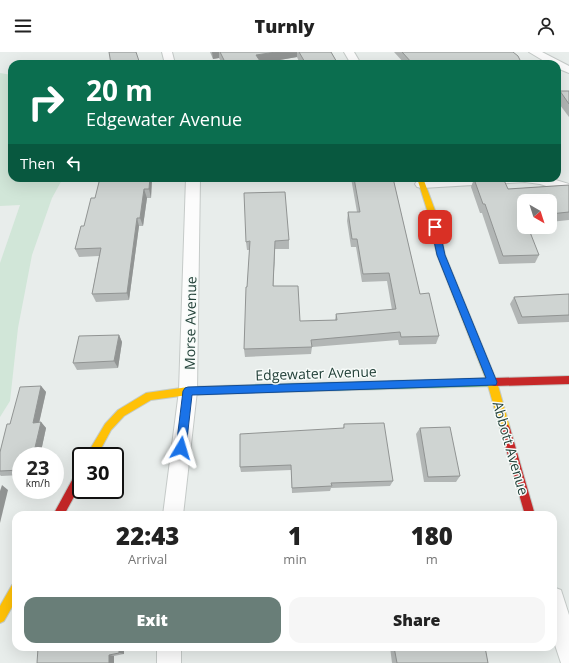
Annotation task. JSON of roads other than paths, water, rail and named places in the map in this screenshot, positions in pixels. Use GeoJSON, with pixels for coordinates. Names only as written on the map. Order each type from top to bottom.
{"type":"FeatureCollection","features":[{"type":"Feature","properties":{"kind":"street"},"geometry":{"type":"LineString","coordinates":[[534,52],[550,60]]}},
{"type":"Feature","properties":{"kind":"street","name":"Morse Avenue"},"geometry":{"type":"LineString","coordinates":[[173,511],[188,391],[193,182]]}},
{"type":"Feature","properties":{"kind":"street","name":"Abbott Avenue"},"geometry":{"type":"LineString","coordinates":[[421,182],[432,213],[441,255],[492,382],[529,511]]}},
{"type":"Feature","properties":{"kind":"street"},"geometry":{"type":"LineString","coordinates":[[547,182],[569,189]]}},
{"type":"Feature","properties":{"kind":"street","name":"Edgewater Avenue"},"geometry":{"type":"LineString","coordinates":[[96,447],[108,427],[121,413],[149,396],[188,391],[569,380]]}},
{"type":"Feature","properties":{"kind":"street"},"geometry":{"type":"LineString","coordinates":[[60,511],[72,490]]}},
{"type":"Feature","properties":{"kind":"street"},"geometry":{"type":"LineString","coordinates":[[0,617],[12,596]]}},
{"type":"Feature","properties":{"kind":"street"},"geometry":{"type":"LineString","coordinates":[[557,612],[569,655]]}},
{"type":"Feature","properties":{"kind":"street"},"geometry":{"type":"LineString","coordinates":[[169,651],[169,663]]}}]}
